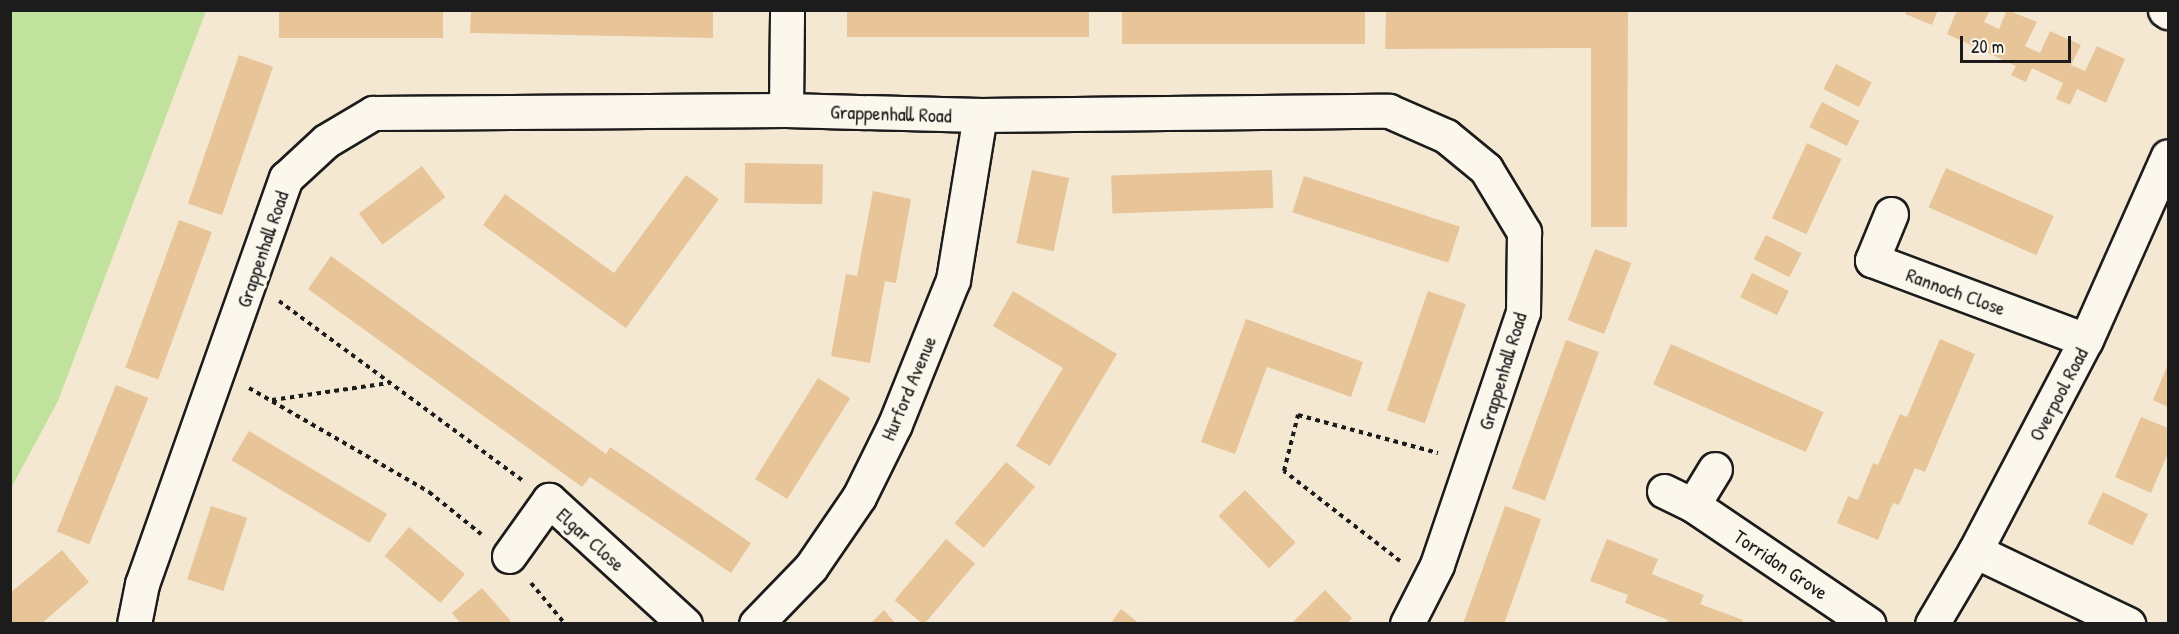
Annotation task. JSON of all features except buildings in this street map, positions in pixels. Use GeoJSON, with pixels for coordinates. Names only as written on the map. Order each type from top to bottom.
{"type":"FeatureCollection","features":[{"type":"Feature","properties":{"kind":"street"},"geometry":{"type":"LineString","coordinates":[[786,110],[787,10]]}},
{"type":"Feature","properties":{"kind":"street","name":"Grappenhall Road"},"geometry":{"type":"LineString","coordinates":[[134,624],[142,585],[252,281],[286,178],[326,141],[374,112],[786,110],[980,115],[1389,111],[1446,136],[1486,169],[1524,232],[1523,312],[1473,463],[1428,582],[1407,624]]}},
{"type":"Feature","properties":{"kind":"street","name":"Hurford Avenue"},"geometry":{"type":"LineString","coordinates":[[756,624],[812,567],[859,497],[895,424],[953,280],[980,115]]}},
{"type":"Feature","properties":{"kind":"street","name":"Overpool Road"},"geometry":{"type":"LineString","coordinates":[[1932,624],[1975,551],[2086,340],[2169,156]]}},
{"type":"Feature","properties":{"kind":"street","name":"Rannoch Close"},"geometry":{"type":"LineString","coordinates":[[1891,214],[1872,260],[2086,340]]}},
{"type":"Feature","properties":{"kind":"street"},"geometry":{"type":"LineString","coordinates":[[1693,505],[1715,469]]}},
{"type":"Feature","properties":{"kind":"street","name":"Torridon Grove"},"geometry":{"type":"LineString","coordinates":[[1664,491],[1693,505],[1869,624]]}},
{"type":"Feature","properties":{"kind":"street","name":"Elgar Close"},"geometry":{"type":"LineString","coordinates":[[509,556],[549,500],[685,624]]}},
{"type":"Feature","properties":{"kind":"street"},"geometry":{"type":"LineString","coordinates":[[1975,551],[2128,624]]}},
{"type":"Feature","properties":{"kind":"path"},"geometry":{"type":"LineString","coordinates":[[252,281],[549,500]]}},
{"type":"Feature","properties":{"kind":"path"},"geometry":{"type":"LineString","coordinates":[[220,370],[429,492],[509,556],[565,624]]}},
{"type":"Feature","properties":{"kind":"path"},"geometry":{"type":"LineString","coordinates":[[270,400],[390,382]]}},
{"type":"Feature","properties":{"kind":"path"},"geometry":{"type":"LineString","coordinates":[[1428,582],[1284,471],[1298,415],[1473,463]]}},
{"type":"Feature","properties":{"kind":"green space"},"geometry":{"type":"Polygon","coordinates":[[[11,10],[206,11],[58,401],[11,488],[11,10]]]}}]}
